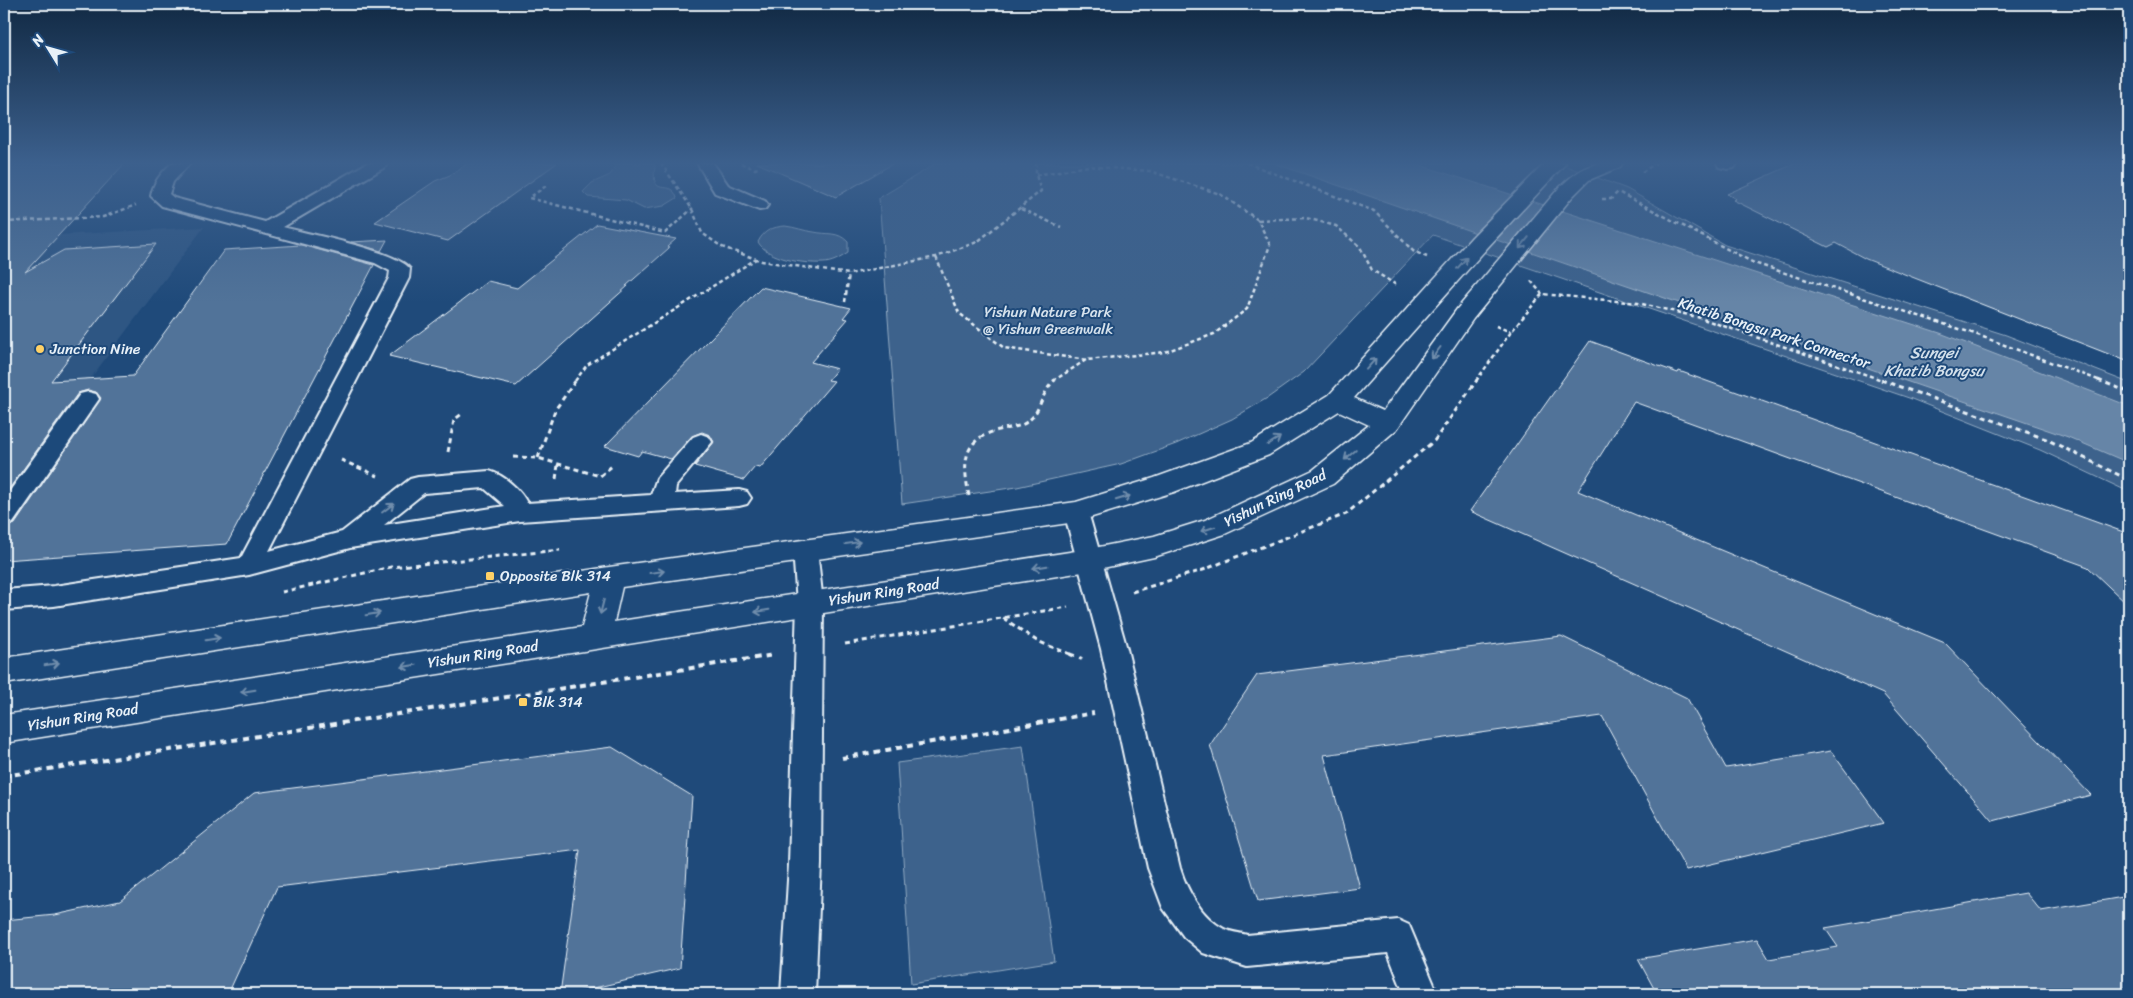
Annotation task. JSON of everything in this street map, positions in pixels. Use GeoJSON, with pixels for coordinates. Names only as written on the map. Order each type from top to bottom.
{"type":"FeatureCollection","features":[{"type":"Feature","properties":{"kind":"main road"},"geometry":{"type":"LineString","coordinates":[[4,671],[609,578],[1076,512],[1164,485],[1260,449],[1338,401],[1510,210]]}},
{"type":"Feature","properties":{"kind":"main road","name":"Yishun Ring Road"},"geometry":{"type":"LineString","coordinates":[[4,729],[1089,560],[1154,546],[1215,527],[1324,477],[1388,423],[1432,358],[1516,270],[1554,210]]}},
{"type":"Feature","properties":{"kind":"main road"},"geometry":{"type":"LineString","coordinates":[[1338,401],[1388,423]]}},
{"type":"Feature","properties":{"kind":"main road"},"geometry":{"type":"LineString","coordinates":[[595,637],[609,578]]}},
{"type":"Feature","properties":{"kind":"lane"},"geometry":{"type":"LineString","coordinates":[[197,210],[382,259],[400,269],[399,278],[374,329],[249,566]]}},
{"type":"Feature","properties":{"kind":"lane"},"geometry":{"type":"LineString","coordinates":[[269,228],[300,210]]}},
{"type":"Feature","properties":{"kind":"lane"},"geometry":{"type":"LineString","coordinates":[[4,517],[88,399]]}},
{"type":"Feature","properties":{"kind":"lane"},"geometry":{"type":"LineString","coordinates":[[662,503],[665,484],[701,442]]}},
{"type":"Feature","properties":{"kind":"lane"},"geometry":{"type":"LineString","coordinates":[[350,539],[418,485],[489,479],[514,500],[520,512]]}},
{"type":"Feature","properties":{"kind":"lane"},"geometry":{"type":"LineString","coordinates":[[4,600],[54,596],[249,566],[350,539],[520,512],[740,498]]}},
{"type":"Feature","properties":{"kind":"lane"},"geometry":{"type":"LineString","coordinates":[[1076,512],[1120,675],[1164,868],[1174,897],[1195,926],[1215,942],[1247,951],[1398,936],[1421,994]]}},
{"type":"Feature","properties":{"kind":"lane"},"geometry":{"type":"LineString","coordinates":[[798,994],[805,864],[810,603],[805,549]]}},
{"type":"Feature","properties":{"kind":"path"},"geometry":{"type":"LineString","coordinates":[[4,222],[103,217],[123,210]]}},
{"type":"Feature","properties":{"kind":"path"},"geometry":{"type":"LineString","coordinates":[[574,210],[665,233],[691,210]]}},
{"type":"Feature","properties":{"kind":"path"},"geometry":{"type":"LineString","coordinates":[[694,210],[702,233],[722,248],[756,259],[818,271],[849,274],[936,257],[977,242],[1020,210]]}},
{"type":"Feature","properties":{"kind":"path"},"geometry":{"type":"LineString","coordinates":[[1022,210],[1061,227]]}},
{"type":"Feature","properties":{"kind":"path"},"geometry":{"type":"LineString","coordinates":[[936,257],[958,313],[1004,348],[1087,360],[1165,352],[1214,334],[1247,309],[1270,245],[1258,220],[1243,210]]}},
{"type":"Feature","properties":{"kind":"path"},"geometry":{"type":"LineString","coordinates":[[1370,210],[1374,211],[1413,251],[1431,258],[1427,263]]}},
{"type":"Feature","properties":{"kind":"path"},"geometry":{"type":"LineString","coordinates":[[1652,210],[1754,263],[1975,334],[2129,392]]}},
{"type":"Feature","properties":{"kind":"path"},"geometry":{"type":"LineString","coordinates":[[1258,220],[1306,218],[1336,226],[1360,247],[1372,270],[1403,289]]}},
{"type":"Feature","properties":{"kind":"path"},"geometry":{"type":"LineString","coordinates":[[538,458],[555,410],[587,365],[756,259]]}},
{"type":"Feature","properties":{"kind":"path"},"geometry":{"type":"LineString","coordinates":[[1511,332],[1542,294],[1516,270]]}},
{"type":"Feature","properties":{"kind":"path"},"geometry":{"type":"LineString","coordinates":[[845,302],[849,274]]}},
{"type":"Feature","properties":{"kind":"path","name":"Khatib Bongsu Park Connector"},"geometry":{"type":"LineString","coordinates":[[1542,294],[1638,303],[1697,317],[1847,368],[2046,440],[2129,480]]}},
{"type":"Feature","properties":{"kind":"path"},"geometry":{"type":"LineString","coordinates":[[970,500],[964,470],[966,454],[978,436],[998,430],[1019,427],[1031,419],[1046,389],[1087,360]]}},
{"type":"Feature","properties":{"kind":"path"},"geometry":{"type":"LineString","coordinates":[[447,459],[453,424],[463,413]]}},
{"type":"Feature","properties":{"kind":"path"},"geometry":{"type":"LineString","coordinates":[[1003,618],[1037,641],[1120,675]]}},
{"type":"Feature","properties":{"kind":"path"},"geometry":{"type":"LineString","coordinates":[[838,759],[1127,707]]}},
{"type":"Feature","properties":{"kind":"shaded area"},"geometry":{"type":"Polygon","coordinates":[[[204,227],[4,494],[4,238],[204,227]]]}},
{"type":"Feature","properties":{"kind":"green space","name":"Yishun Nature Park @ Yishun Greenwalk"},"geometry":{"type":"Polygon","coordinates":[[[880,210],[1663,210],[1725,245],[2006,335],[2129,383],[2129,492],[2040,450],[1909,398],[1433,235],[1304,372],[1269,397],[1232,419],[1176,444],[1121,464],[1017,487],[902,504],[880,210]]]}},
{"type":"Feature","properties":{"kind":"green space"},"geometry":{"type":"Polygon","coordinates":[[[785,226],[840,236],[848,242],[848,253],[830,262],[806,263],[770,253],[758,242],[769,230],[785,226]]]}},
{"type":"Feature","properties":{"kind":"green space"},"geometry":{"type":"Polygon","coordinates":[[[1023,746],[1054,961],[911,984],[897,763],[1023,746]]]}},
{"type":"Feature","properties":{"kind":"water","name":"Sungei Khatib Bongsu"},"geometry":{"type":"Polygon","coordinates":[[[1408,210],[1558,210],[1940,333],[2129,406],[2129,463],[2068,437],[1408,210]]]}},
{"type":"Feature","properties":{"kind":"building"},"geometry":{"type":"Polygon","coordinates":[[[4,210],[82,210],[25,272],[64,250],[156,244],[51,381],[133,376],[224,250],[301,245],[374,265],[227,544],[4,560],[4,528],[15,524],[101,398],[96,392],[88,390],[78,393],[4,496],[4,210]]]}},
{"type":"Feature","properties":{"kind":"building"},"geometry":{"type":"Polygon","coordinates":[[[393,210],[492,210],[448,241],[375,222],[393,210]]]}},
{"type":"Feature","properties":{"kind":"building"},"geometry":{"type":"Polygon","coordinates":[[[1752,210],[2129,210],[2129,362],[1866,259],[1836,243],[1828,247],[1752,210]]]}},
{"type":"Feature","properties":{"kind":"building"},"geometry":{"type":"Polygon","coordinates":[[[597,224],[676,239],[667,247],[669,248],[626,286],[628,286],[516,386],[389,356],[488,281],[517,288],[597,224]]]}},
{"type":"Feature","properties":{"kind":"building"},"geometry":{"type":"Polygon","coordinates":[[[387,240],[381,251],[351,242],[387,240]]]}},
{"type":"Feature","properties":{"kind":"building"},"geometry":{"type":"Polygon","coordinates":[[[761,287],[851,308],[843,318],[848,319],[811,362],[837,369],[828,380],[834,381],[760,468],[755,467],[744,480],[695,466],[714,442],[710,435],[702,432],[692,436],[671,459],[642,451],[638,456],[605,446],[761,287]]]}},
{"type":"Feature","properties":{"kind":"building"},"geometry":{"type":"Polygon","coordinates":[[[1590,341],[1678,373],[1679,371],[2129,534],[2129,606],[2088,567],[1634,402],[1578,491],[1945,643],[2091,795],[1993,821],[1883,694],[1470,511],[1590,341]]]}},
{"type":"Feature","properties":{"kind":"building"},"geometry":{"type":"Polygon","coordinates":[[[1561,636],[1687,698],[1726,768],[1831,751],[1884,823],[1686,870],[1602,716],[1324,755],[1360,888],[1258,901],[1210,745],[1257,675],[1561,636]]]}},
{"type":"Feature","properties":{"kind":"building"},"geometry":{"type":"Polygon","coordinates":[[[612,747],[692,796],[680,968],[568,994],[560,994],[580,850],[277,887],[228,994],[4,994],[4,920],[55,915],[120,901],[254,793],[612,747]]]}},
{"type":"Feature","properties":{"kind":"building"},"geometry":{"type":"Polygon","coordinates":[[[2026,893],[2041,911],[2129,896],[2129,994],[1657,994],[1638,959],[1757,939],[1769,959],[1838,947],[1825,928],[2026,893]]]}},
{"type":"Feature","properties":{"kind":"place","name":"Junction Nine"},"geometry":{"type":"Point","coordinates":[40,349]}},
{"type":"Feature","properties":{"kind":"place","name":"Opposite Blk 314"},"geometry":{"type":"Point","coordinates":[490,576]}},
{"type":"Feature","properties":{"kind":"place","name":"Blk 314"},"geometry":{"type":"Point","coordinates":[523,702]}}]}
